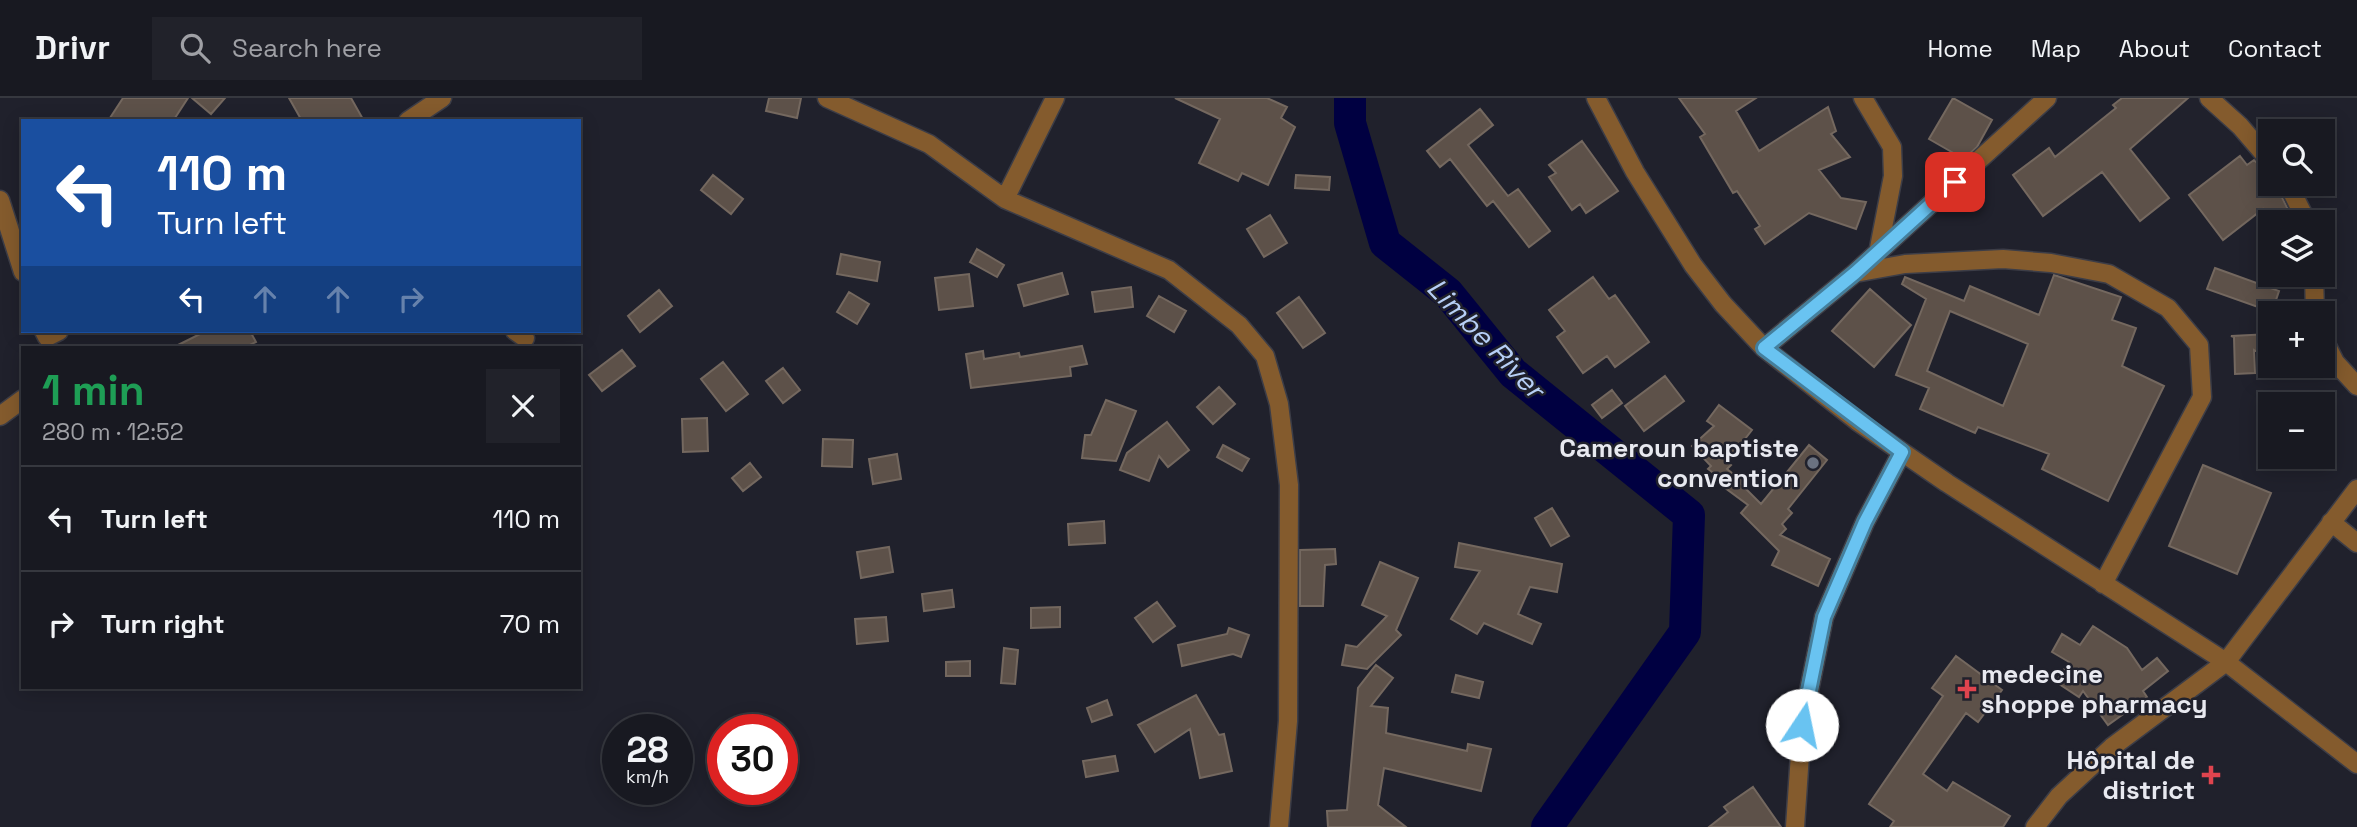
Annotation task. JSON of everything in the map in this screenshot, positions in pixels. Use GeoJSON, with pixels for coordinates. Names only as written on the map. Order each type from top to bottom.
{"type":"FeatureCollection","features":[{"type":"Feature","properties":{"kind":"street"},"geometry":{"type":"LineString","coordinates":[[411,119],[442,98]]}},
{"type":"Feature","properties":{"kind":"street"},"geometry":{"type":"LineString","coordinates":[[827,98],[929,144],[1005,199],[1169,270],[1239,325],[1265,356],[1279,404],[1289,485],[1288,721],[1279,827]]}},
{"type":"Feature","properties":{"kind":"street"},"geometry":{"type":"LineString","coordinates":[[1005,199],[1055,98]]}},
{"type":"Feature","properties":{"kind":"street"},"geometry":{"type":"LineString","coordinates":[[1596,98],[1635,172],[1693,265],[1723,304],[1764,348],[1902,452],[2226,663],[2357,764]]}},
{"type":"Feature","properties":{"kind":"street"},"geometry":{"type":"LineString","coordinates":[[1863,98],[1892,147],[1893,176],[1879,248]]}},
{"type":"Feature","properties":{"kind":"street"},"geometry":{"type":"LineString","coordinates":[[1764,348],[1855,273],[1879,248],[2047,98]]}},
{"type":"Feature","properties":{"kind":"street"},"geometry":{"type":"LineString","coordinates":[[2209,98],[2240,126],[2258,147]]}},
{"type":"Feature","properties":{"kind":"street"},"geometry":{"type":"LineString","coordinates":[[0,200],[21,266]]}},
{"type":"Feature","properties":{"kind":"street"},"geometry":{"type":"LineString","coordinates":[[1855,273],[1905,264],[2003,259],[2051,263],[2109,274],[2168,308],[2199,345],[2202,397],[2103,584]]}},
{"type":"Feature","properties":{"kind":"street"},"geometry":{"type":"LineString","coordinates":[[2335,362],[2357,386]]}},
{"type":"Feature","properties":{"kind":"street"},"geometry":{"type":"LineString","coordinates":[[0,416],[21,400]]}},
{"type":"Feature","properties":{"kind":"street"},"geometry":{"type":"LineString","coordinates":[[1795,827],[1802,725],[1824,617],[1865,522],[1902,452]]}},
{"type":"Feature","properties":{"kind":"street"},"geometry":{"type":"LineString","coordinates":[[2035,827],[2059,796],[2112,747],[2226,663],[2357,489]]}},
{"type":"Feature","properties":{"kind":"street"},"geometry":{"type":"LineString","coordinates":[[2331,522],[2357,543]]}},
{"type":"Feature","properties":{"kind":"building"},"geometry":{"type":"Polygon","coordinates":[[[123,98],[188,98],[174,119],[109,119],[123,98]]]}},
{"type":"Feature","properties":{"kind":"building"},"geometry":{"type":"Polygon","coordinates":[[[192,98],[225,98],[211,114],[192,98]]]}},
{"type":"Feature","properties":{"kind":"building"},"geometry":{"type":"Polygon","coordinates":[[[289,98],[351,98],[363,119],[301,119],[289,98]]]}},
{"type":"Feature","properties":{"kind":"building"},"geometry":{"type":"Polygon","coordinates":[[[769,98],[801,98],[797,118],[766,111],[769,98]]]}},
{"type":"Feature","properties":{"kind":"building"},"geometry":{"type":"Polygon","coordinates":[[[1175,98],[1267,98],[1287,107],[1281,118],[1295,127],[1268,185],[1242,173],[1238,181],[1199,163],[1220,119],[1175,98]]]}},
{"type":"Feature","properties":{"kind":"building"},"geometry":{"type":"Polygon","coordinates":[[[1679,98],[1756,98],[1736,111],[1759,151],[1828,107],[1836,131],[1831,134],[1850,157],[1819,170],[1841,198],[1866,202],[1856,229],[1809,213],[1765,244],[1755,229],[1760,226],[1737,191],[1733,193],[1700,137],[1705,134],[1679,98]]]}},
{"type":"Feature","properties":{"kind":"building"},"geometry":{"type":"Polygon","coordinates":[[[1953,98],[1992,120],[1977,147],[1964,159],[1929,139],[1953,98]]]}},
{"type":"Feature","properties":{"kind":"building"},"geometry":{"type":"Polygon","coordinates":[[[2122,98],[2188,98],[2130,149],[2169,198],[2140,221],[2102,172],[2043,216],[2013,175],[2049,148],[2055,157],[2116,108],[2113,105],[2122,98]]]}},
{"type":"Feature","properties":{"kind":"building"},"geometry":{"type":"Polygon","coordinates":[[[1480,109],[1493,125],[1468,145],[1508,196],[1518,189],[1550,231],[1529,247],[1493,201],[1487,206],[1450,159],[1440,167],[1427,151],[1480,109]]]}},
{"type":"Feature","properties":{"kind":"building"},"geometry":{"type":"Polygon","coordinates":[[[1582,141],[1618,191],[1586,213],[1580,204],[1572,210],[1549,177],[1556,173],[1549,165],[1582,141]]]}},
{"type":"Feature","properties":{"kind":"building"},"geometry":{"type":"Polygon","coordinates":[[[2240,156],[2247,165],[2254,160],[2258,164],[2258,196],[2281,196],[2288,210],[2258,210],[2258,213],[2223,240],[2189,195],[2240,156]]]}},
{"type":"Feature","properties":{"kind":"building"},"geometry":{"type":"Polygon","coordinates":[[[713,175],[743,199],[731,214],[701,190],[713,175]]]}},
{"type":"Feature","properties":{"kind":"building"},"geometry":{"type":"Polygon","coordinates":[[[1296,175],[1330,177],[1329,190],[1295,188],[1296,175]]]}},
{"type":"Feature","properties":{"kind":"building"},"geometry":{"type":"Polygon","coordinates":[[[1270,215],[1287,243],[1264,257],[1247,229],[1270,215]]]}},
{"type":"Feature","properties":{"kind":"building"},"geometry":{"type":"Polygon","coordinates":[[[977,249],[1004,265],[997,277],[970,262],[977,249]]]}},
{"type":"Feature","properties":{"kind":"building"},"geometry":{"type":"Polygon","coordinates":[[[841,254],[880,262],[877,281],[837,274],[841,254]]]}},
{"type":"Feature","properties":{"kind":"building"},"geometry":{"type":"Polygon","coordinates":[[[2215,268],[2258,283],[2258,287],[2279,291],[2276,301],[2258,301],[2258,307],[2207,289],[2215,268]]]}},
{"type":"Feature","properties":{"kind":"building"},"geometry":{"type":"Polygon","coordinates":[[[1062,273],[1068,294],[1024,306],[1018,285],[1062,273]]]}},
{"type":"Feature","properties":{"kind":"building"},"geometry":{"type":"Polygon","coordinates":[[[969,274],[973,306],[939,310],[935,278],[969,274]]]}},
{"type":"Feature","properties":{"kind":"building"},"geometry":{"type":"Polygon","coordinates":[[[2054,275],[2121,297],[2112,320],[2136,328],[2122,366],[2164,386],[2108,501],[2042,469],[2049,454],[1978,427],[1975,433],[1920,409],[1929,388],[1896,375],[1926,299],[1902,284],[1905,277],[1964,301],[1970,286],[2039,315],[2054,275]],[[1950,311],[1927,371],[2003,406],[2028,344],[1950,311]]]}},
{"type":"Feature","properties":{"kind":"building"},"geometry":{"type":"Polygon","coordinates":[[[1593,277],[1609,299],[1615,295],[1649,342],[1615,367],[1607,356],[1583,373],[1557,337],[1565,331],[1549,310],[1593,277]]]}},
{"type":"Feature","properties":{"kind":"building"},"geometry":{"type":"Polygon","coordinates":[[[1131,287],[1133,307],[1095,312],[1092,292],[1131,287]]]}},
{"type":"Feature","properties":{"kind":"building"},"geometry":{"type":"Polygon","coordinates":[[[1870,289],[1911,325],[1874,367],[1832,331],[1870,289]]]}},
{"type":"Feature","properties":{"kind":"building"},"geometry":{"type":"Polygon","coordinates":[[[659,290],[672,306],[640,332],[628,316],[659,290]]]}},
{"type":"Feature","properties":{"kind":"building"},"geometry":{"type":"Polygon","coordinates":[[[849,292],[869,304],[857,324],[837,312],[849,292]]]}},
{"type":"Feature","properties":{"kind":"building"},"geometry":{"type":"Polygon","coordinates":[[[1159,296],[1186,311],[1174,332],[1147,316],[1159,296]]]}},
{"type":"Feature","properties":{"kind":"building"},"geometry":{"type":"Polygon","coordinates":[[[1299,297],[1325,333],[1303,348],[1277,313],[1299,297]]]}},
{"type":"Feature","properties":{"kind":"building"},"geometry":{"type":"Polygon","coordinates":[[[202,333],[251,333],[256,342],[248,346],[176,346],[202,333]]]}},
{"type":"Feature","properties":{"kind":"building"},"geometry":{"type":"Polygon","coordinates":[[[2258,335],[2258,352],[2254,350],[2255,373],[2235,374],[2234,337],[2231,336],[2258,335]]]}},
{"type":"Feature","properties":{"kind":"building"},"geometry":{"type":"Polygon","coordinates":[[[1082,346],[1087,364],[1070,367],[1071,376],[971,388],[966,354],[983,351],[984,359],[1019,353],[1020,357],[1082,346]]]}},
{"type":"Feature","properties":{"kind":"building"},"geometry":{"type":"Polygon","coordinates":[[[622,350],[635,366],[602,391],[589,375],[622,350]]]}},
{"type":"Feature","properties":{"kind":"building"},"geometry":{"type":"Polygon","coordinates":[[[723,362],[748,394],[726,411],[701,379],[723,362]]]}},
{"type":"Feature","properties":{"kind":"building"},"geometry":{"type":"Polygon","coordinates":[[[783,368],[800,390],[783,403],[766,381],[783,368]]]}},
{"type":"Feature","properties":{"kind":"building"},"geometry":{"type":"Polygon","coordinates":[[[1665,376],[1684,401],[1644,431],[1625,406],[1665,376]]]}},
{"type":"Feature","properties":{"kind":"building"},"geometry":{"type":"Polygon","coordinates":[[[1219,387],[1235,404],[1213,424],[1197,407],[1219,387]]]}},
{"type":"Feature","properties":{"kind":"building"},"geometry":{"type":"Polygon","coordinates":[[[1612,390],[1622,403],[1602,418],[1592,405],[1612,390]]]}},
{"type":"Feature","properties":{"kind":"building"},"geometry":{"type":"Polygon","coordinates":[[[1106,400],[1136,411],[1116,461],[1082,458],[1085,435],[1091,435],[1106,400]]]}},
{"type":"Feature","properties":{"kind":"building"},"geometry":{"type":"Polygon","coordinates":[[[1719,405],[1752,430],[1727,462],[1731,465],[1727,469],[1742,481],[1740,483],[1761,504],[1809,445],[1827,460],[1788,509],[1792,513],[1782,524],[1786,529],[1780,535],[1830,559],[1818,586],[1772,565],[1779,551],[1741,513],[1748,505],[1717,482],[1720,478],[1708,469],[1711,466],[1692,446],[1714,426],[1707,421],[1719,405]]]}},
{"type":"Feature","properties":{"kind":"building"},"geometry":{"type":"Polygon","coordinates":[[[707,418],[708,451],[683,452],[682,419],[707,418]]]}},
{"type":"Feature","properties":{"kind":"building"},"geometry":{"type":"Polygon","coordinates":[[[1167,422],[1189,450],[1168,467],[1159,456],[1149,481],[1120,470],[1127,453],[1167,422]]]}},
{"type":"Feature","properties":{"kind":"building"},"geometry":{"type":"Polygon","coordinates":[[[823,439],[853,440],[852,467],[822,466],[823,439]]]}},
{"type":"Feature","properties":{"kind":"building"},"geometry":{"type":"Polygon","coordinates":[[[1223,445],[1249,459],[1242,471],[1217,457],[1223,445]]]}},
{"type":"Feature","properties":{"kind":"building"},"geometry":{"type":"Polygon","coordinates":[[[897,454],[901,479],[873,484],[869,459],[897,454]]]}},
{"type":"Feature","properties":{"kind":"building"},"geometry":{"type":"Polygon","coordinates":[[[750,463],[761,477],[743,491],[732,478],[750,463]]]}},
{"type":"Feature","properties":{"kind":"building"},"geometry":{"type":"Polygon","coordinates":[[[2203,465],[2271,493],[2237,574],[2169,546],[2203,465]]]}},
{"type":"Feature","properties":{"kind":"building"},"geometry":{"type":"Polygon","coordinates":[[[1552,508],[1569,536],[1551,546],[1535,518],[1552,508]]]}},
{"type":"Feature","properties":{"kind":"building"},"geometry":{"type":"Polygon","coordinates":[[[1104,521],[1105,543],[1069,545],[1068,524],[1104,521]]]}},
{"type":"Feature","properties":{"kind":"building"},"geometry":{"type":"Polygon","coordinates":[[[1459,543],[1562,564],[1557,592],[1530,587],[1518,614],[1541,624],[1532,644],[1484,623],[1477,634],[1451,619],[1480,571],[1455,567],[1459,543]]]}},
{"type":"Feature","properties":{"kind":"building"},"geometry":{"type":"Polygon","coordinates":[[[889,547],[893,572],[861,578],[857,552],[889,547]]]}},
{"type":"Feature","properties":{"kind":"building"},"geometry":{"type":"Polygon","coordinates":[[[1335,549],[1336,564],[1325,565],[1323,606],[1300,606],[1300,550],[1335,549]]]}},
{"type":"Feature","properties":{"kind":"building"},"geometry":{"type":"Polygon","coordinates":[[[1380,562],[1418,578],[1396,630],[1401,635],[1367,669],[1342,665],[1346,645],[1357,647],[1387,616],[1362,605],[1380,562]]]}},
{"type":"Feature","properties":{"kind":"building"},"geometry":{"type":"Polygon","coordinates":[[[952,590],[954,607],[924,611],[922,594],[952,590]]]}},
{"type":"Feature","properties":{"kind":"building"},"geometry":{"type":"Polygon","coordinates":[[[1157,602],[1175,626],[1153,642],[1135,618],[1157,602]]]}},
{"type":"Feature","properties":{"kind":"building"},"geometry":{"type":"Polygon","coordinates":[[[1060,607],[1060,627],[1031,628],[1031,608],[1060,607]]]}},
{"type":"Feature","properties":{"kind":"building"},"geometry":{"type":"Polygon","coordinates":[[[886,617],[888,641],[857,644],[855,619],[886,617]]]}},
{"type":"Feature","properties":{"kind":"building"},"geometry":{"type":"Polygon","coordinates":[[[2093,626],[2127,648],[2142,670],[2157,658],[2168,671],[2143,691],[2147,697],[2108,725],[2083,691],[2079,697],[2056,682],[2069,662],[2052,652],[2062,634],[2080,645],[2093,626]]]}},
{"type":"Feature","properties":{"kind":"building"},"geometry":{"type":"Polygon","coordinates":[[[1229,628],[1249,635],[1241,657],[1233,654],[1182,666],[1178,645],[1227,634],[1229,628]]]}},
{"type":"Feature","properties":{"kind":"building"},"geometry":{"type":"Polygon","coordinates":[[[1004,648],[1018,650],[1015,684],[1001,683],[1004,648]]]}},
{"type":"Feature","properties":{"kind":"building"},"geometry":{"type":"Polygon","coordinates":[[[1956,656],[2002,690],[1978,722],[1966,713],[1923,774],[1947,791],[1953,782],[2010,816],[2003,827],[1890,827],[1894,821],[1869,804],[1943,696],[1932,688],[1956,656]]]}},
{"type":"Feature","properties":{"kind":"building"},"geometry":{"type":"Polygon","coordinates":[[[970,661],[970,676],[946,676],[946,662],[970,661]]]}},
{"type":"Feature","properties":{"kind":"building"},"geometry":{"type":"Polygon","coordinates":[[[1376,665],[1393,678],[1371,706],[1388,708],[1386,733],[1467,751],[1468,744],[1491,749],[1481,791],[1384,768],[1378,805],[1406,827],[1328,827],[1327,811],[1347,810],[1358,688],[1376,665]]]}},
{"type":"Feature","properties":{"kind":"building"},"geometry":{"type":"Polygon","coordinates":[[[1456,675],[1483,682],[1479,698],[1452,692],[1456,675]]]}},
{"type":"Feature","properties":{"kind":"building"},"geometry":{"type":"Polygon","coordinates":[[[1196,695],[1219,735],[1224,734],[1232,771],[1200,778],[1190,729],[1155,752],[1138,725],[1196,695]]]}},
{"type":"Feature","properties":{"kind":"building"},"geometry":{"type":"Polygon","coordinates":[[[1107,700],[1112,715],[1092,722],[1087,708],[1107,700]]]}},
{"type":"Feature","properties":{"kind":"building"},"geometry":{"type":"Polygon","coordinates":[[[1115,756],[1118,771],[1086,777],[1083,761],[1115,756]]]}},
{"type":"Feature","properties":{"kind":"building"},"geometry":{"type":"Polygon","coordinates":[[[1753,787],[1781,827],[1709,827],[1728,812],[1724,807],[1753,787]]]}},
{"type":"Feature","properties":{"kind":"waterway","name":"Limbe River"},"geometry":{"type":"LineString","coordinates":[[1350,98],[1350,123],[1385,243],[1448,293],[1513,373],[1689,515],[1685,632],[1547,827]]}},
{"type":"Feature","properties":{"kind":"place","name":"Cameroun baptiste convention"},"geometry":{"type":"Point","coordinates":[1813,463]}},
{"type":"Feature","properties":{"kind":"place","name":"medecine shoppe pharmacy"},"geometry":{"type":"Point","coordinates":[1967,689]}},
{"type":"Feature","properties":{"kind":"place","name":"Hôpital de district"},"geometry":{"type":"Point","coordinates":[2211,775]}},
{"type":"Feature","properties":{"kind":"route"},"geometry":{"type":"LineString","coordinates":[[1802,725],[1824,617],[1865,522],[1902,452],[1857,421],[1764,348],[1855,273],[1879,248],[1955,182]]}}]}
